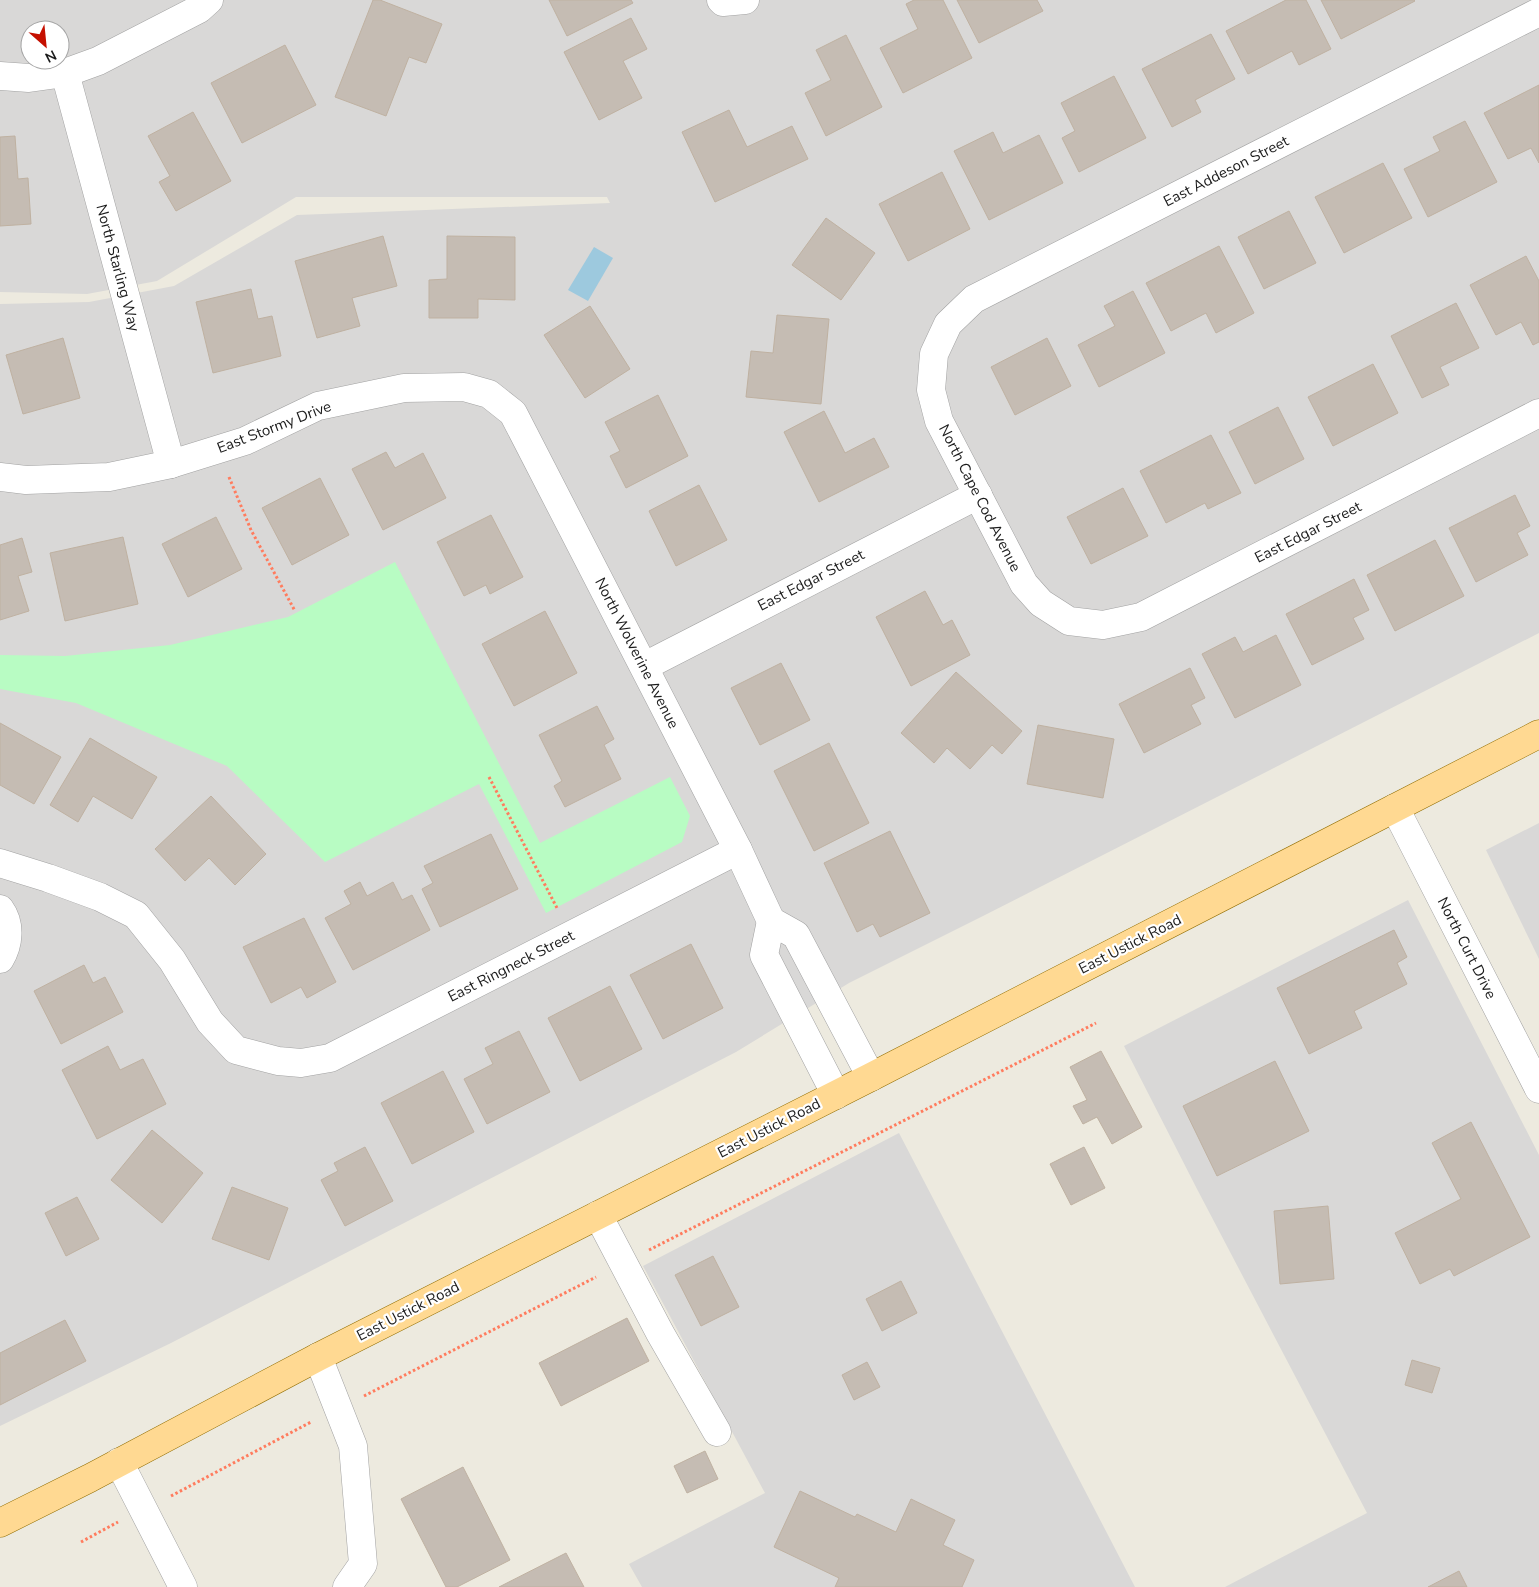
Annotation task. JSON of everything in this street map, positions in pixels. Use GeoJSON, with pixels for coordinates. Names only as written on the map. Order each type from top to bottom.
{"type":"FeatureCollection","features":[{"type":"Feature","properties":{"kind":"main road","name":"East Ustick Road"},"geometry":{"type":"LineString","coordinates":[[0,1523],[318,1357],[836,1095],[1539,734]]}},
{"type":"Feature","properties":{"kind":"street"},"geometry":{"type":"LineString","coordinates":[[0,76],[29,78],[65,73],[98,61],[199,9],[209,0]]}},
{"type":"Feature","properties":{"kind":"street"},"geometry":{"type":"LineString","coordinates":[[721,0],[723,2],[745,0]]}},
{"type":"Feature","properties":{"kind":"street","name":"East Addeson Street"},"geometry":{"type":"LineString","coordinates":[[934,354],[948,324],[974,299],[1539,12]]}},
{"type":"Feature","properties":{"kind":"street","name":"North Starling Way"},"geometry":{"type":"LineString","coordinates":[[65,73],[171,464]]}},
{"type":"Feature","properties":{"kind":"street","name":"North Cape Cod Avenue"},"geometry":{"type":"LineString","coordinates":[[934,354],[931,390],[939,421],[1024,584],[1041,603],[1070,621]]}},
{"type":"Feature","properties":{"kind":"street","name":"East Stormy Drive"},"geometry":{"type":"LineString","coordinates":[[0,477],[26,480],[109,477],[171,464],[245,441],[318,406],[404,388],[464,387],[490,394]]}},
{"type":"Feature","properties":{"kind":"street","name":"North Wolverine Avenue"},"geometry":{"type":"LineString","coordinates":[[490,394],[514,413],[645,666],[738,850],[771,921]]}},
{"type":"Feature","properties":{"kind":"street","name":"East Edgar Street"},"geometry":{"type":"LineString","coordinates":[[1070,621],[1103,625],[1141,617],[1539,413]]}},
{"type":"Feature","properties":{"kind":"street","name":"East Edgar Street"},"geometry":{"type":"LineString","coordinates":[[645,666],[978,495]]}},
{"type":"Feature","properties":{"kind":"street","name":"North Curt Drive"},"geometry":{"type":"LineString","coordinates":[[1395,808],[1539,1089]]}},
{"type":"Feature","properties":{"kind":"street","name":"East Ringneck Street"},"geometry":{"type":"LineString","coordinates":[[0,863],[100,897],[136,915],[172,960],[210,1022],[236,1050],[278,1061],[301,1063],[330,1058],[738,850]]}},
{"type":"Feature","properties":{"kind":"street"},"geometry":{"type":"LineString","coordinates":[[0,909],[8,932],[5,950],[0,959]]}},
{"type":"Feature","properties":{"kind":"street"},"geometry":{"type":"LineString","coordinates":[[836,1095],[764,954],[771,921],[796,935],[871,1077]]}},
{"type":"Feature","properties":{"kind":"street"},"geometry":{"type":"LineString","coordinates":[[598,1214],[660,1333],[717,1432]]}},
{"type":"Feature","properties":{"kind":"street"},"geometry":{"type":"LineString","coordinates":[[318,1357],[353,1446],[363,1564],[347,1587]]}},
{"type":"Feature","properties":{"kind":"street"},"geometry":{"type":"LineString","coordinates":[[119,1462],[182,1587]]}},
{"type":"Feature","properties":{"kind":"path"},"geometry":{"type":"LineString","coordinates":[[218,450],[251,530],[295,611]]}},
{"type":"Feature","properties":{"kind":"path"},"geometry":{"type":"LineString","coordinates":[[489,777],[572,935]]}},
{"type":"Feature","properties":{"kind":"path"},"geometry":{"type":"LineString","coordinates":[[81,1542],[1096,1022]]}},
{"type":"Feature","properties":{"kind":"shaded area"},"geometry":{"type":"Polygon","coordinates":[[[0,0],[1539,0],[1539,633],[849,983],[736,1052],[171,1343],[0,1426],[0,304],[89,302],[174,286],[297,215],[610,203],[607,197],[296,197],[157,281],[87,294],[0,292],[0,0]]]}},
{"type":"Feature","properties":{"kind":"shaded area"},"geometry":{"type":"Polygon","coordinates":[[[1539,823],[1539,959],[1486,850],[1539,823]]]}},
{"type":"Feature","properties":{"kind":"shaded area"},"geometry":{"type":"Polygon","coordinates":[[[1408,900],[1539,1155],[1539,1587],[1225,1587],[1367,1513],[1124,1046],[1408,900]]]}},
{"type":"Feature","properties":{"kind":"shaded area"},"geometry":{"type":"Polygon","coordinates":[[[899,1133],[1135,1587],[642,1587],[629,1564],[765,1493],[643,1266],[899,1133]]]}},
{"type":"Feature","properties":{"kind":"green space"},"geometry":{"type":"Polygon","coordinates":[[[395,562],[540,843],[670,777],[690,816],[682,842],[546,913],[479,784],[325,862],[227,766],[76,703],[0,689],[0,655],[65,656],[170,645],[288,617],[395,562]]]}},
{"type":"Feature","properties":{"kind":"water"},"geometry":{"type":"Polygon","coordinates":[[[594,247],[613,258],[588,301],[568,290],[594,247]]]}},
{"type":"Feature","properties":{"kind":"building"},"geometry":{"type":"Polygon","coordinates":[[[373,0],[380,0],[442,24],[426,63],[409,57],[386,116],[335,97],[373,0]]]}},
{"type":"Feature","properties":{"kind":"building"},"geometry":{"type":"Polygon","coordinates":[[[549,0],[631,0],[633,3],[567,36],[549,0]]]}},
{"type":"Feature","properties":{"kind":"building"},"geometry":{"type":"Polygon","coordinates":[[[914,0],[943,0],[972,58],[903,93],[880,48],[918,29],[906,4],[914,0]]]}},
{"type":"Feature","properties":{"kind":"building"},"geometry":{"type":"Polygon","coordinates":[[[957,0],[1037,0],[1043,11],[979,43],[957,0]]]}},
{"type":"Feature","properties":{"kind":"building"},"geometry":{"type":"Polygon","coordinates":[[[1286,0],[1306,0],[1331,49],[1299,65],[1292,51],[1248,74],[1226,31],[1286,0]]]}},
{"type":"Feature","properties":{"kind":"building"},"geometry":{"type":"Polygon","coordinates":[[[1321,0],[1414,0],[1415,1],[1341,39],[1321,0]]]}},
{"type":"Feature","properties":{"kind":"building"},"geometry":{"type":"Polygon","coordinates":[[[631,18],[647,49],[623,61],[642,98],[599,120],[564,52],[631,18]]]}},
{"type":"Feature","properties":{"kind":"building"},"geometry":{"type":"Polygon","coordinates":[[[1211,34],[1235,79],[1195,100],[1201,112],[1172,127],[1142,69],[1211,34]]]}},
{"type":"Feature","properties":{"kind":"building"},"geometry":{"type":"Polygon","coordinates":[[[846,35],[882,107],[826,136],[805,93],[831,80],[816,50],[846,35]]]}},
{"type":"Feature","properties":{"kind":"building"},"geometry":{"type":"Polygon","coordinates":[[[285,45],[316,105],[242,143],[211,83],[285,45]]]}},
{"type":"Feature","properties":{"kind":"building"},"geometry":{"type":"Polygon","coordinates":[[[1114,76],[1146,138],[1079,172],[1062,138],[1075,131],[1061,103],[1114,76]]]}},
{"type":"Feature","properties":{"kind":"building"},"geometry":{"type":"Polygon","coordinates":[[[1539,85],[1539,163],[1531,148],[1508,159],[1484,113],[1539,85]]]}},
{"type":"Feature","properties":{"kind":"building"},"geometry":{"type":"Polygon","coordinates":[[[729,110],[747,147],[792,126],[808,159],[715,202],[682,132],[729,110]]]}},
{"type":"Feature","properties":{"kind":"building"},"geometry":{"type":"Polygon","coordinates":[[[193,112],[231,181],[176,211],[159,182],[170,176],[148,136],[193,112]]]}},
{"type":"Feature","properties":{"kind":"building"},"geometry":{"type":"Polygon","coordinates":[[[1465,121],[1497,182],[1428,217],[1404,169],[1440,151],[1433,137],[1465,121]]]}},
{"type":"Feature","properties":{"kind":"building"},"geometry":{"type":"Polygon","coordinates":[[[993,132],[1003,153],[1039,135],[1063,183],[989,220],[954,151],[993,132]]]}},
{"type":"Feature","properties":{"kind":"building"},"geometry":{"type":"Polygon","coordinates":[[[15,136],[18,179],[28,178],[31,224],[0,226],[0,137],[15,136]]]}},
{"type":"Feature","properties":{"kind":"building"},"geometry":{"type":"Polygon","coordinates":[[[1383,163],[1412,218],[1344,253],[1315,197],[1383,163]]]}},
{"type":"Feature","properties":{"kind":"building"},"geometry":{"type":"Polygon","coordinates":[[[942,172],[970,229],[908,261],[879,204],[942,172]]]}},
{"type":"Feature","properties":{"kind":"building"},"geometry":{"type":"Polygon","coordinates":[[[1289,211],[1316,263],[1264,289],[1238,237],[1289,211]]]}},
{"type":"Feature","properties":{"kind":"building"},"geometry":{"type":"Polygon","coordinates":[[[826,218],[875,253],[841,300],[792,265],[826,218]]]}},
{"type":"Feature","properties":{"kind":"building"},"geometry":{"type":"Polygon","coordinates":[[[383,236],[397,286],[352,298],[360,326],[317,338],[295,261],[383,236]]]}},
{"type":"Feature","properties":{"kind":"building"},"geometry":{"type":"Polygon","coordinates":[[[447,236],[515,237],[515,300],[478,299],[478,318],[429,318],[429,280],[447,279],[447,236]]]}},
{"type":"Feature","properties":{"kind":"building"},"geometry":{"type":"Polygon","coordinates":[[[1219,246],[1254,313],[1216,333],[1206,313],[1171,331],[1146,283],[1219,246]]]}},
{"type":"Feature","properties":{"kind":"building"},"geometry":{"type":"Polygon","coordinates":[[[1526,256],[1539,281],[1539,342],[1533,345],[1521,322],[1496,335],[1470,285],[1526,256]]]}},
{"type":"Feature","properties":{"kind":"building"},"geometry":{"type":"Polygon","coordinates":[[[251,289],[258,319],[272,316],[281,356],[213,373],[196,302],[251,289]]]}},
{"type":"Feature","properties":{"kind":"building"},"geometry":{"type":"Polygon","coordinates":[[[1133,291],[1165,353],[1099,387],[1078,345],[1115,326],[1104,306],[1133,291]]]}},
{"type":"Feature","properties":{"kind":"building"},"geometry":{"type":"Polygon","coordinates":[[[1456,303],[1479,348],[1440,367],[1449,385],[1422,398],[1391,336],[1456,303]]]}},
{"type":"Feature","properties":{"kind":"building"},"geometry":{"type":"Polygon","coordinates":[[[590,306],[630,369],[585,398],[544,335],[590,306]]]}},
{"type":"Feature","properties":{"kind":"building"},"geometry":{"type":"Polygon","coordinates":[[[777,315],[829,319],[821,404],[746,397],[751,351],[773,353],[777,315]]]}},
{"type":"Feature","properties":{"kind":"building"},"geometry":{"type":"Polygon","coordinates":[[[63,338],[80,398],[23,414],[6,355],[63,338]]]}},
{"type":"Feature","properties":{"kind":"building"},"geometry":{"type":"Polygon","coordinates":[[[1047,338],[1071,386],[1015,415],[991,367],[1047,338]]]}},
{"type":"Feature","properties":{"kind":"building"},"geometry":{"type":"Polygon","coordinates":[[[1373,364],[1398,413],[1333,446],[1308,397],[1373,364]]]}},
{"type":"Feature","properties":{"kind":"building"},"geometry":{"type":"Polygon","coordinates":[[[658,395],[688,456],[626,488],[610,456],[620,451],[605,422],[658,395]]]}},
{"type":"Feature","properties":{"kind":"building"},"geometry":{"type":"Polygon","coordinates":[[[1278,407],[1304,459],[1255,484],[1229,432],[1278,407]]]}},
{"type":"Feature","properties":{"kind":"building"},"geometry":{"type":"Polygon","coordinates":[[[824,411],[845,453],[874,438],[889,467],[819,502],[784,432],[824,411]]]}},
{"type":"Feature","properties":{"kind":"building"},"geometry":{"type":"Polygon","coordinates":[[[1211,435],[1241,493],[1208,509],[1205,503],[1166,523],[1140,471],[1211,435]]]}},
{"type":"Feature","properties":{"kind":"building"},"geometry":{"type":"Polygon","coordinates":[[[386,452],[395,468],[423,453],[446,498],[383,530],[352,469],[386,452]]]}},
{"type":"Feature","properties":{"kind":"building"},"geometry":{"type":"Polygon","coordinates":[[[320,478],[349,535],[292,565],[262,508],[320,478]]]}},
{"type":"Feature","properties":{"kind":"building"},"geometry":{"type":"Polygon","coordinates":[[[699,485],[727,540],[676,566],[649,511],[699,485]]]}},
{"type":"Feature","properties":{"kind":"building"},"geometry":{"type":"Polygon","coordinates":[[[1123,488],[1148,536],[1091,564],[1067,517],[1123,488]]]}},
{"type":"Feature","properties":{"kind":"building"},"geometry":{"type":"Polygon","coordinates":[[[1515,495],[1530,526],[1517,533],[1528,555],[1476,582],[1449,528],[1515,495]]]}},
{"type":"Feature","properties":{"kind":"building"},"geometry":{"type":"Polygon","coordinates":[[[491,515],[523,577],[490,594],[486,585],[464,596],[437,542],[491,515]]]}},
{"type":"Feature","properties":{"kind":"building"},"geometry":{"type":"Polygon","coordinates":[[[216,517],[242,569],[188,597],[162,544],[216,517]]]}},
{"type":"Feature","properties":{"kind":"building"},"geometry":{"type":"Polygon","coordinates":[[[123,537],[138,604],[65,621],[50,553],[123,537]]]}},
{"type":"Feature","properties":{"kind":"building"},"geometry":{"type":"Polygon","coordinates":[[[22,538],[32,572],[18,576],[29,611],[0,620],[0,545],[22,538]]]}},
{"type":"Feature","properties":{"kind":"building"},"geometry":{"type":"Polygon","coordinates":[[[1435,540],[1464,596],[1395,631],[1367,575],[1435,540]]]}},
{"type":"Feature","properties":{"kind":"building"},"geometry":{"type":"Polygon","coordinates":[[[1354,579],[1369,610],[1353,618],[1364,639],[1312,665],[1286,614],[1354,579]]]}},
{"type":"Feature","properties":{"kind":"building"},"geometry":{"type":"Polygon","coordinates":[[[925,591],[943,625],[952,620],[970,655],[911,686],[876,617],[925,591]]]}},
{"type":"Feature","properties":{"kind":"building"},"geometry":{"type":"Polygon","coordinates":[[[545,611],[577,673],[514,706],[482,644],[545,611]]]}},
{"type":"Feature","properties":{"kind":"building"},"geometry":{"type":"Polygon","coordinates":[[[1276,635],[1301,685],[1235,718],[1202,654],[1235,637],[1243,652],[1276,635]]]}},
{"type":"Feature","properties":{"kind":"building"},"geometry":{"type":"Polygon","coordinates":[[[781,663],[810,720],[760,745],[731,688],[781,663]]]}},
{"type":"Feature","properties":{"kind":"building"},"geometry":{"type":"Polygon","coordinates":[[[1190,668],[1205,698],[1191,705],[1201,724],[1144,753],[1119,704],[1190,668]]]}},
{"type":"Feature","properties":{"kind":"building"},"geometry":{"type":"Polygon","coordinates":[[[956,672],[1022,731],[1002,754],[992,745],[970,769],[947,748],[934,763],[901,733],[956,672]]]}},
{"type":"Feature","properties":{"kind":"building"},"geometry":{"type":"Polygon","coordinates":[[[597,706],[614,739],[604,745],[621,779],[565,807],[554,786],[562,781],[539,735],[597,706]]]}},
{"type":"Feature","properties":{"kind":"building"},"geometry":{"type":"Polygon","coordinates":[[[0,723],[61,757],[34,804],[0,785],[0,723]]]}},
{"type":"Feature","properties":{"kind":"building"},"geometry":{"type":"Polygon","coordinates":[[[1038,725],[1114,739],[1103,798],[1027,784],[1038,725]]]}},
{"type":"Feature","properties":{"kind":"building"},"geometry":{"type":"Polygon","coordinates":[[[90,738],[157,777],[132,819],[93,796],[78,822],[50,805],[90,738]]]}},
{"type":"Feature","properties":{"kind":"building"},"geometry":{"type":"Polygon","coordinates":[[[829,743],[869,823],[814,851],[774,771],[829,743]]]}},
{"type":"Feature","properties":{"kind":"building"},"geometry":{"type":"Polygon","coordinates":[[[211,796],[266,854],[235,885],[209,858],[185,881],[155,849],[211,796]]]}},
{"type":"Feature","properties":{"kind":"building"},"geometry":{"type":"Polygon","coordinates":[[[890,831],[930,913],[880,937],[873,924],[857,932],[824,863],[890,831]]]}},
{"type":"Feature","properties":{"kind":"building"},"geometry":{"type":"Polygon","coordinates":[[[491,834],[518,889],[440,927],[422,889],[433,883],[424,866],[491,834]]]}},
{"type":"Feature","properties":{"kind":"building"},"geometry":{"type":"Polygon","coordinates":[[[360,882],[367,896],[393,882],[402,900],[412,895],[430,930],[353,970],[325,918],[351,904],[344,891],[360,882]]]}},
{"type":"Feature","properties":{"kind":"building"},"geometry":{"type":"Polygon","coordinates":[[[304,918],[336,982],[307,998],[301,987],[271,1003],[243,947],[304,918]]]}},
{"type":"Feature","properties":{"kind":"building"},"geometry":{"type":"Polygon","coordinates":[[[1394,930],[1407,957],[1397,963],[1407,984],[1354,1011],[1362,1028],[1309,1054],[1277,988],[1394,930]]]}},
{"type":"Feature","properties":{"kind":"building"},"geometry":{"type":"Polygon","coordinates":[[[691,944],[723,1008],[663,1039],[630,975],[691,944]]]}},
{"type":"Feature","properties":{"kind":"building"},"geometry":{"type":"Polygon","coordinates":[[[84,965],[93,983],[105,977],[123,1012],[61,1044],[34,991],[84,965]]]}},
{"type":"Feature","properties":{"kind":"building"},"geometry":{"type":"Polygon","coordinates":[[[610,986],[642,1049],[580,1081],[548,1018],[610,986]]]}},
{"type":"Feature","properties":{"kind":"building"},"geometry":{"type":"Polygon","coordinates":[[[519,1031],[550,1092],[487,1124],[464,1079],[493,1064],[485,1048],[519,1031]]]}},
{"type":"Feature","properties":{"kind":"building"},"geometry":{"type":"Polygon","coordinates":[[[108,1046],[120,1070],[143,1059],[166,1104],[97,1139],[62,1070],[108,1046]]]}},
{"type":"Feature","properties":{"kind":"building"},"geometry":{"type":"Polygon","coordinates":[[[1101,1051],[1142,1127],[1112,1144],[1097,1117],[1083,1124],[1073,1106],[1087,1100],[1070,1067],[1101,1051]]]}},
{"type":"Feature","properties":{"kind":"building"},"geometry":{"type":"Polygon","coordinates":[[[1275,1061],[1309,1131],[1217,1176],[1183,1106],[1275,1061]]]}},
{"type":"Feature","properties":{"kind":"building"},"geometry":{"type":"Polygon","coordinates":[[[443,1071],[474,1132],[412,1164],[381,1103],[443,1071]]]}},
{"type":"Feature","properties":{"kind":"building"},"geometry":{"type":"Polygon","coordinates":[[[1471,1122],[1530,1237],[1454,1276],[1450,1269],[1420,1284],[1395,1233],[1461,1199],[1432,1143],[1471,1122]]]}},
{"type":"Feature","properties":{"kind":"building"},"geometry":{"type":"Polygon","coordinates":[[[152,1130],[203,1173],[162,1223],[111,1180],[152,1130]]]}},
{"type":"Feature","properties":{"kind":"building"},"geometry":{"type":"Polygon","coordinates":[[[365,1147],[393,1201],[345,1226],[321,1180],[338,1171],[334,1163],[365,1147]]]}},
{"type":"Feature","properties":{"kind":"building"},"geometry":{"type":"Polygon","coordinates":[[[1084,1147],[1105,1188],[1071,1205],[1050,1164],[1084,1147]]]}},
{"type":"Feature","properties":{"kind":"building"},"geometry":{"type":"Polygon","coordinates":[[[232,1187],[288,1208],[269,1260],[212,1239],[232,1187]]]}},
{"type":"Feature","properties":{"kind":"building"},"geometry":{"type":"Polygon","coordinates":[[[77,1197],[99,1239],[66,1256],[45,1213],[77,1197]]]}},
{"type":"Feature","properties":{"kind":"building"},"geometry":{"type":"Polygon","coordinates":[[[1328,1206],[1334,1279],[1280,1284],[1274,1211],[1328,1206]]]}},
{"type":"Feature","properties":{"kind":"building"},"geometry":{"type":"Polygon","coordinates":[[[713,1256],[739,1307],[701,1326],[675,1275],[713,1256]]]}},
{"type":"Feature","properties":{"kind":"building"},"geometry":{"type":"Polygon","coordinates":[[[901,1281],[917,1313],[882,1331],[866,1299],[901,1281]]]}},
{"type":"Feature","properties":{"kind":"building"},"geometry":{"type":"Polygon","coordinates":[[[627,1318],[649,1361],[561,1406],[539,1363],[627,1318]]]}},
{"type":"Feature","properties":{"kind":"building"},"geometry":{"type":"Polygon","coordinates":[[[65,1320],[86,1361],[0,1405],[0,1353],[65,1320]]]}},
{"type":"Feature","properties":{"kind":"building"},"geometry":{"type":"Polygon","coordinates":[[[1412,1360],[1440,1368],[1432,1393],[1405,1385],[1412,1360]]]}},
{"type":"Feature","properties":{"kind":"building"},"geometry":{"type":"Polygon","coordinates":[[[867,1362],[880,1387],[854,1400],[842,1375],[867,1362]]]}},
{"type":"Feature","properties":{"kind":"building"},"geometry":{"type":"Polygon","coordinates":[[[705,1451],[718,1479],[687,1493],[674,1466],[705,1451]]]}},
{"type":"Feature","properties":{"kind":"building"},"geometry":{"type":"Polygon","coordinates":[[[463,1467],[510,1560],[457,1587],[446,1587],[401,1499],[463,1467]]]}},
{"type":"Feature","properties":{"kind":"building"},"geometry":{"type":"Polygon","coordinates":[[[800,1491],[855,1517],[857,1514],[896,1532],[911,1499],[955,1520],[943,1545],[974,1560],[962,1587],[835,1587],[839,1578],[774,1547],[800,1491]]]}},
{"type":"Feature","properties":{"kind":"building"},"geometry":{"type":"Polygon","coordinates":[[[566,1553],[584,1587],[499,1587],[566,1553]]]}},
{"type":"Feature","properties":{"kind":"building"},"geometry":{"type":"Polygon","coordinates":[[[1459,1571],[1467,1587],[1428,1587],[1459,1571]]]}}]}
